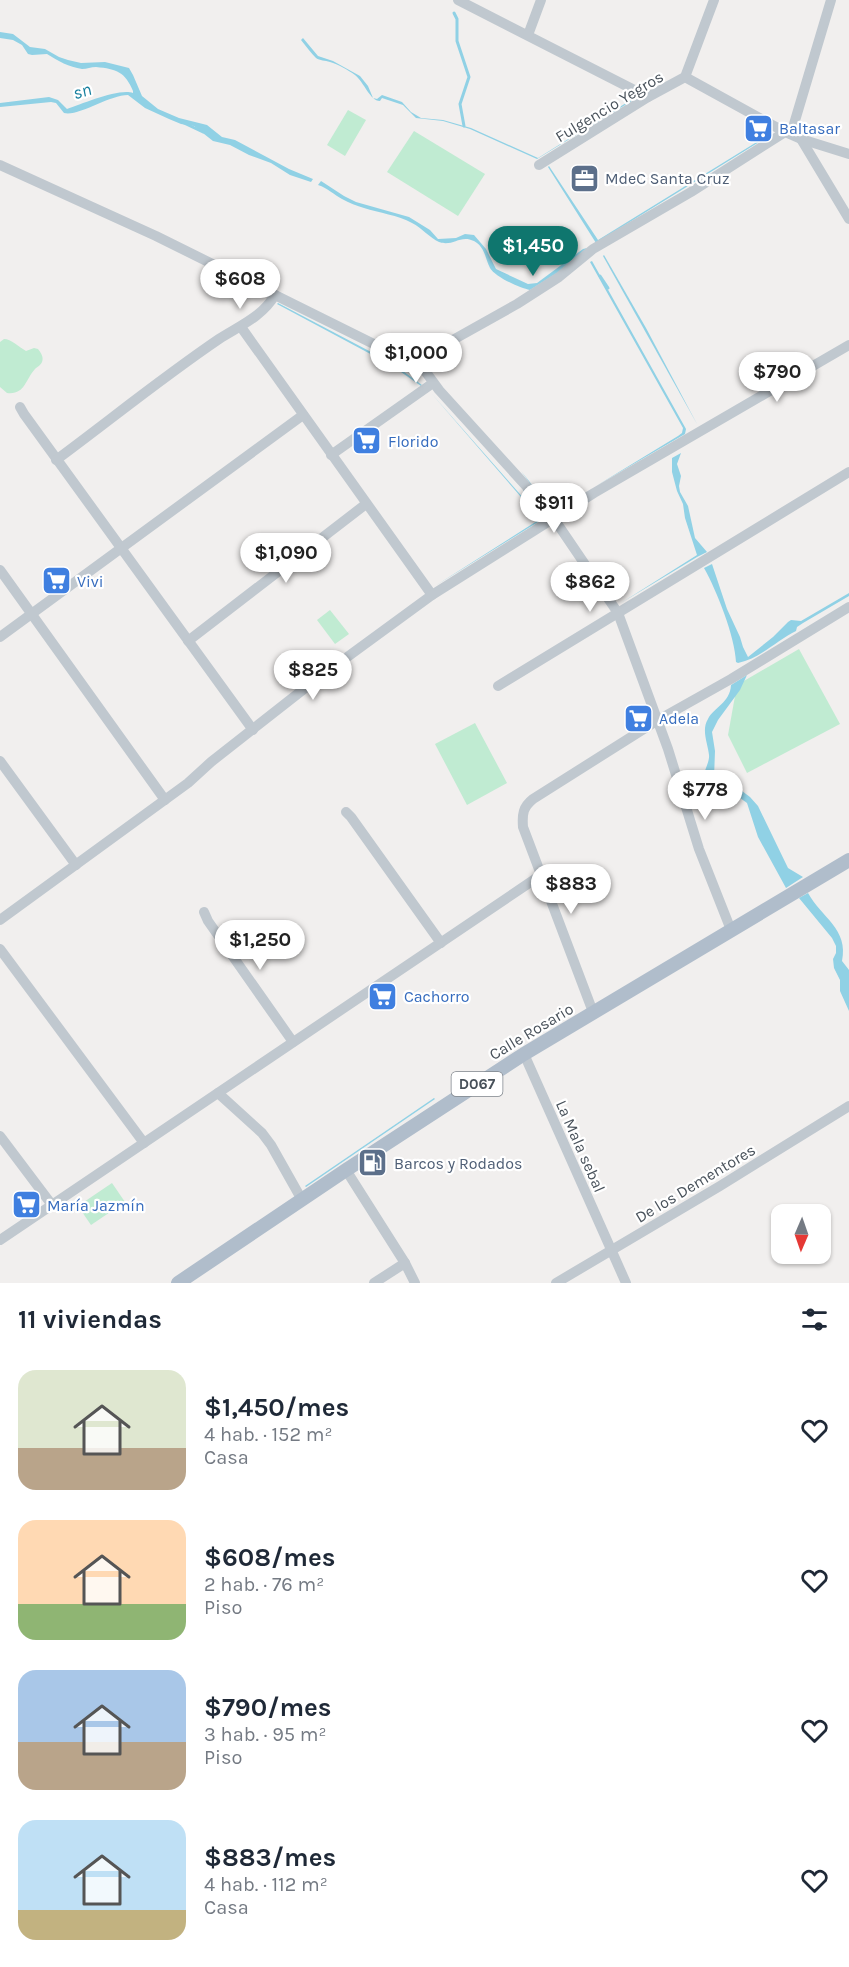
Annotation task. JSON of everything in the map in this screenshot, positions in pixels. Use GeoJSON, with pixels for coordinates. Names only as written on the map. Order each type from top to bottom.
{"type":"FeatureCollection","features":[{"type":"Feature","properties":{"kind":"main road","name":"Calle Rosario"},"geometry":{"type":"LineString","coordinates":[[178,1283],[524,1054],[849,860]]}},
{"type":"Feature","properties":{"kind":"street"},"geometry":{"type":"LineString","coordinates":[[458,0],[648,97]]}},
{"type":"Feature","properties":{"kind":"street"},"geometry":{"type":"LineString","coordinates":[[528,35],[542,0]]}},
{"type":"Feature","properties":{"kind":"street","name":"Fulgencio Yegros"},"geometry":{"type":"LineString","coordinates":[[539,165],[648,97],[685,77],[714,0]]}},
{"type":"Feature","properties":{"kind":"street"},"geometry":{"type":"LineString","coordinates":[[0,165],[156,236],[404,359],[417,360],[517,304],[559,278],[593,249],[788,133],[831,0]]}},
{"type":"Feature","properties":{"kind":"street"},"geometry":{"type":"LineString","coordinates":[[685,77],[788,133],[849,154]]}},
{"type":"Feature","properties":{"kind":"street"},"geometry":{"type":"LineString","coordinates":[[801,139],[849,219]]}},
{"type":"Feature","properties":{"kind":"street"},"geometry":{"type":"LineString","coordinates":[[56,460],[220,338],[241,327],[266,308],[275,295]]}},
{"type":"Feature","properties":{"kind":"street"},"geometry":{"type":"LineString","coordinates":[[241,327],[432,595]]}},
{"type":"Feature","properties":{"kind":"street"},"geometry":{"type":"LineString","coordinates":[[0,920],[165,800],[309,685],[432,595],[554,518],[849,345]]}},
{"type":"Feature","properties":{"kind":"street"},"geometry":{"type":"LineString","coordinates":[[417,360],[433,383],[554,518],[618,613],[658,720],[699,849],[731,930]]}},
{"type":"Feature","properties":{"kind":"street"},"geometry":{"type":"LineString","coordinates":[[331,455],[433,383]]}},
{"type":"Feature","properties":{"kind":"street"},"geometry":{"type":"LineString","coordinates":[[20,406],[120,549],[253,730]]}},
{"type":"Feature","properties":{"kind":"street"},"geometry":{"type":"LineString","coordinates":[[0,637],[303,416]]}},
{"type":"Feature","properties":{"kind":"street"},"geometry":{"type":"LineString","coordinates":[[498,686],[849,472]]}},
{"type":"Feature","properties":{"kind":"street"},"geometry":{"type":"LineString","coordinates":[[188,641],[366,504]]}},
{"type":"Feature","properties":{"kind":"street"},"geometry":{"type":"LineString","coordinates":[[0,570],[165,800]]}},
{"type":"Feature","properties":{"kind":"street"},"geometry":{"type":"LineString","coordinates":[[593,1012],[523,827],[524,808],[532,799],[658,720],[730,680],[849,607]]}},
{"type":"Feature","properties":{"kind":"street"},"geometry":{"type":"LineString","coordinates":[[0,761],[76,865]]}},
{"type":"Feature","properties":{"kind":"street"},"geometry":{"type":"LineString","coordinates":[[346,812],[441,943]]}},
{"type":"Feature","properties":{"kind":"street"},"geometry":{"type":"LineString","coordinates":[[0,1240],[541,875]]}},
{"type":"Feature","properties":{"kind":"street"},"geometry":{"type":"LineString","coordinates":[[204,912],[293,1042]]}},
{"type":"Feature","properties":{"kind":"street"},"geometry":{"type":"LineString","coordinates":[[0,949],[144,1143]]}},
{"type":"Feature","properties":{"kind":"street","name":"La Mala sebal"},"geometry":{"type":"LineString","coordinates":[[524,1054],[626,1283]]}},
{"type":"Feature","properties":{"kind":"street"},"geometry":{"type":"LineString","coordinates":[[218,1093],[271,1144],[302,1200]]}},
{"type":"Feature","properties":{"kind":"street","name":"De los Dementores"},"geometry":{"type":"LineString","coordinates":[[556,1283],[849,1106]]}},
{"type":"Feature","properties":{"kind":"street"},"geometry":{"type":"LineString","coordinates":[[0,1136],[52,1205]]}},
{"type":"Feature","properties":{"kind":"street"},"geometry":{"type":"LineString","coordinates":[[346,1170],[405,1263],[415,1283]]}},
{"type":"Feature","properties":{"kind":"street"},"geometry":{"type":"LineString","coordinates":[[374,1283],[405,1263]]}},
{"type":"Feature","properties":{"kind":"green space"},"geometry":{"type":"Polygon","coordinates":[[[348,110],[366,120],[345,156],[327,145],[348,110]]]}},
{"type":"Feature","properties":{"kind":"green space"},"geometry":{"type":"Polygon","coordinates":[[[414,131],[485,174],[458,216],[387,172],[414,131]]]}},
{"type":"Feature","properties":{"kind":"green space"},"geometry":{"type":"Polygon","coordinates":[[[4,339],[26,351],[38,349],[43,360],[18,392],[7,393],[0,387],[0,342],[4,339]]]}},
{"type":"Feature","properties":{"kind":"green space"},"geometry":{"type":"Polygon","coordinates":[[[330,610],[349,634],[335,644],[317,620],[330,610]]]}},
{"type":"Feature","properties":{"kind":"green space"},"geometry":{"type":"Polygon","coordinates":[[[799,649],[840,724],[747,773],[728,735],[737,685],[799,649]]]}},
{"type":"Feature","properties":{"kind":"green space"},"geometry":{"type":"Polygon","coordinates":[[[475,723],[507,783],[467,805],[435,744],[475,723]]]}},
{"type":"Feature","properties":{"kind":"green space"},"geometry":{"type":"Polygon","coordinates":[[[112,1183],[125,1202],[91,1225],[78,1206],[112,1183]]]}},
{"type":"Feature","properties":{"kind":"water"},"geometry":{"type":"Polygon","coordinates":[[[0,32],[13,34],[30,47],[45,49],[68,60],[81,63],[105,62],[129,68],[142,96],[158,109],[179,118],[207,125],[222,137],[235,140],[313,179],[311,182],[290,175],[271,163],[230,145],[213,141],[194,126],[181,124],[145,108],[128,95],[112,98],[70,113],[64,113],[56,103],[51,102],[0,107],[0,103],[49,97],[58,100],[67,109],[91,100],[119,93],[133,93],[133,91],[127,80],[115,70],[96,67],[82,69],[47,54],[28,54],[22,45],[13,40],[0,38],[0,32]]]}},
{"type":"Feature","properties":{"kind":"water"},"geometry":{"type":"Polygon","coordinates":[[[303,38],[318,56],[333,61],[360,76],[368,86],[373,98],[355,75],[336,64],[316,58],[301,40],[303,38]]]}},
{"type":"Feature","properties":{"kind":"water"},"geometry":{"type":"Polygon","coordinates":[[[382,95],[402,102],[411,112],[421,118],[443,120],[471,128],[538,158],[635,99],[537,159],[470,129],[443,121],[416,118],[403,105],[382,98],[380,101],[373,98],[377,99],[382,95]]]}},
{"type":"Feature","properties":{"kind":"water"},"geometry":{"type":"Polygon","coordinates":[[[768,135],[596,243],[548,167],[598,240],[768,135]]]}},
{"type":"Feature","properties":{"kind":"water"},"geometry":{"type":"Polygon","coordinates":[[[321,181],[356,202],[409,217],[430,230],[438,239],[456,238],[465,234],[474,235],[486,249],[496,269],[528,284],[537,283],[587,248],[557,273],[530,290],[508,282],[497,275],[490,268],[478,243],[469,239],[448,243],[439,242],[407,220],[345,200],[318,185],[321,181]]]}},
{"type":"Feature","properties":{"kind":"water"},"geometry":{"type":"Polygon","coordinates":[[[603,256],[646,328],[697,424],[603,256]]]}},
{"type":"Feature","properties":{"kind":"water"},"geometry":{"type":"Polygon","coordinates":[[[592,261],[686,429],[685,434],[596,486],[678,436],[682,433],[683,428],[590,262],[592,261]]]}},
{"type":"Feature","properties":{"kind":"water"},"geometry":{"type":"Polygon","coordinates":[[[278,303],[392,363],[422,385],[391,365],[278,303]]]}},
{"type":"Feature","properties":{"kind":"water"},"geometry":{"type":"Polygon","coordinates":[[[431,393],[541,518],[548,514],[523,491],[529,482],[521,471],[553,511],[588,491],[435,586],[540,519],[431,393]]]}},
{"type":"Feature","properties":{"kind":"water"},"geometry":{"type":"Polygon","coordinates":[[[681,453],[677,464],[681,476],[680,492],[688,506],[695,538],[707,552],[621,603],[697,555],[672,472],[672,458],[681,453]]]}},
{"type":"Feature","properties":{"kind":"water"},"geometry":{"type":"Polygon","coordinates":[[[712,564],[727,609],[748,657],[791,620],[801,621],[849,593],[849,596],[803,623],[797,627],[796,631],[761,653],[738,663],[725,614],[704,568],[712,564]]]}},
{"type":"Feature","properties":{"kind":"water"},"geometry":{"type":"Polygon","coordinates":[[[747,675],[740,690],[712,732],[715,751],[714,778],[721,784],[742,791],[758,806],[788,868],[803,877],[786,888],[758,837],[747,803],[736,795],[715,792],[704,780],[709,758],[706,723],[725,701],[731,685],[747,675]]]}},
{"type":"Feature","properties":{"kind":"water"},"geometry":{"type":"Polygon","coordinates":[[[808,893],[838,932],[841,940],[842,961],[849,970],[849,1011],[840,991],[840,980],[834,968],[833,959],[836,946],[799,898],[808,893]]]}},
{"type":"Feature","properties":{"kind":"water"},"geometry":{"type":"Polygon","coordinates":[[[434,1098],[435,1099],[305,1186],[434,1098]]]}},
{"type":"Feature","properties":{"kind":"waterway"},"geometry":{"type":"LineString","coordinates":[[454,13],[457,19],[457,41],[469,77],[460,104],[464,126]]}},
{"type":"Feature","properties":{"kind":"waterway"},"geometry":{"type":"LineString","coordinates":[[184,123],[203,132]]}},
{"type":"Feature","properties":{"kind":"waterway"},"geometry":{"type":"LineString","coordinates":[[600,276],[608,288]]}},
{"type":"Feature","properties":{"kind":"place","name":"Baltasar"},"geometry":{"type":"Point","coordinates":[758,128]}},
{"type":"Feature","properties":{"kind":"place","name":"MdeC Santa Cruz"},"geometry":{"type":"Point","coordinates":[584,178]}},
{"type":"Feature","properties":{"kind":"place","name":"Florido"},"geometry":{"type":"Point","coordinates":[367,441]}},
{"type":"Feature","properties":{"kind":"place","name":"Vivi"},"geometry":{"type":"Point","coordinates":[56,581]}},
{"type":"Feature","properties":{"kind":"place","name":"Adela"},"geometry":{"type":"Point","coordinates":[638,718]}},
{"type":"Feature","properties":{"kind":"place","name":"Cachorro"},"geometry":{"type":"Point","coordinates":[383,996]}},
{"type":"Feature","properties":{"kind":"place","name":"Barcos y Rodados"},"geometry":{"type":"Point","coordinates":[373,1163]}},
{"type":"Feature","properties":{"kind":"place","name":"María Jazmín"},"geometry":{"type":"Point","coordinates":[26,1205]}},
{"type":"Feature","properties":{"kind":"water label","name":"sn"},"geometry":{"type":"Point","coordinates":[82,91]}}]}
